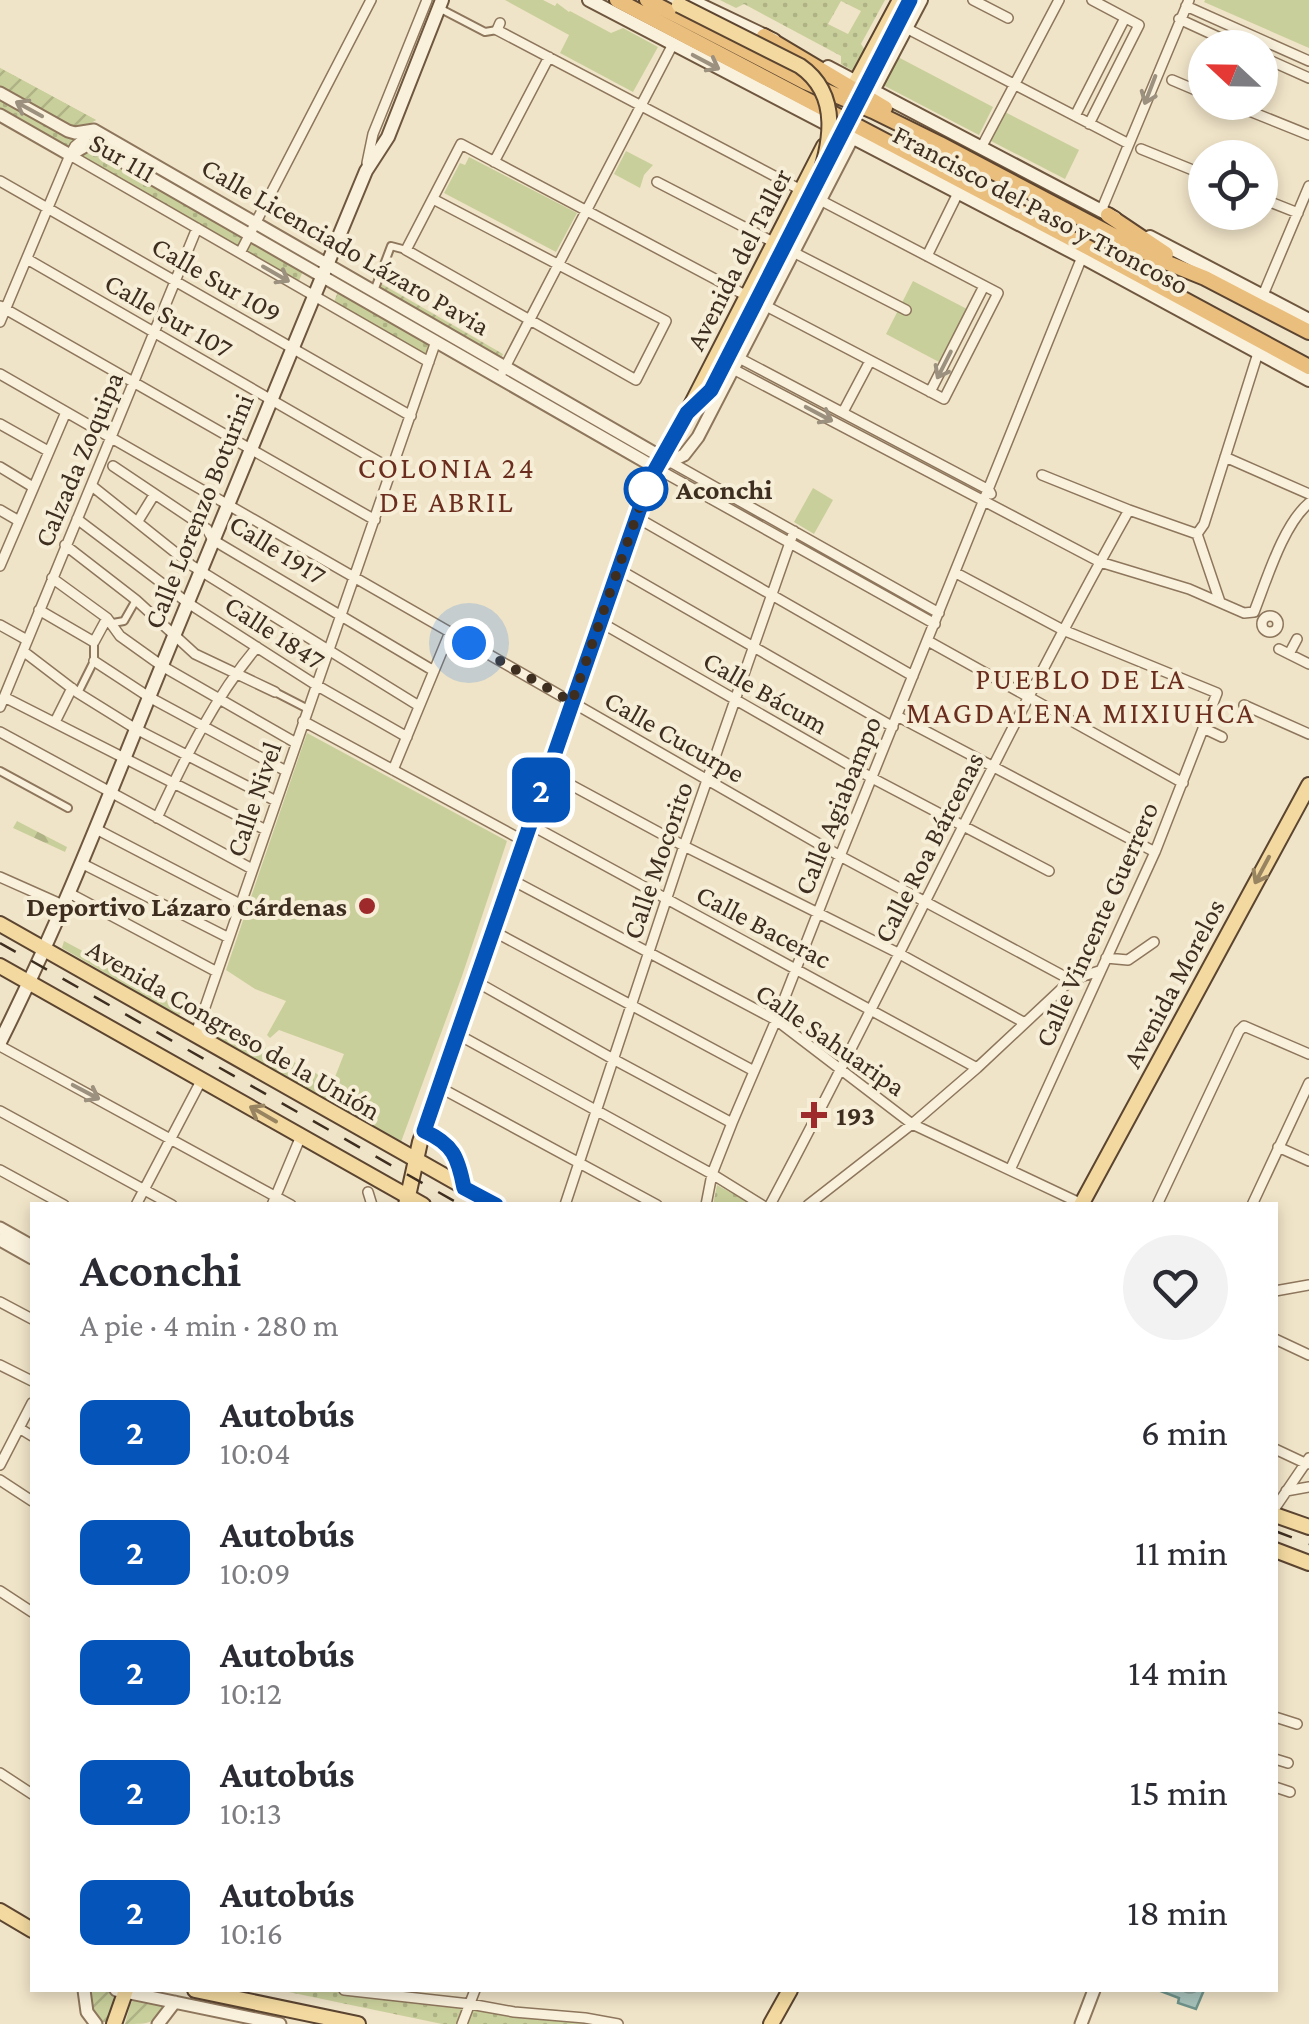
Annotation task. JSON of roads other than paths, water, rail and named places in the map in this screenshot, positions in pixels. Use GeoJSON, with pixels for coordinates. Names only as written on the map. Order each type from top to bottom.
{"type":"FeatureCollection","features":[{"type":"Feature","properties":{"kind":"highway","name":"Francisco del Paso y Troncoso"},"geometry":{"type":"LineString","coordinates":[[617,0],[1309,368]]}},
{"type":"Feature","properties":{"kind":"highway","name":"Francisco del Paso y Troncoso"},"geometry":{"type":"LineString","coordinates":[[647,0],[805,82],[940,144],[1158,259],[1265,302],[1309,332]]}},
{"type":"Feature","properties":{"kind":"highway"},"geometry":{"type":"LineString","coordinates":[[764,36],[940,144]]}},
{"type":"Feature","properties":{"kind":"highway"},"geometry":{"type":"LineString","coordinates":[[1105,213],[1205,278]]}},
{"type":"Feature","properties":{"kind":"highway"},"geometry":{"type":"LineString","coordinates":[[1005,218],[1032,222],[1085,252]]}},
{"type":"Feature","properties":{"kind":"main road","name":"Francisco del Paso y Troncoso"},"geometry":{"type":"LineString","coordinates":[[589,0],[1005,218]]}},
{"type":"Feature","properties":{"kind":"main road"},"geometry":{"type":"LineString","coordinates":[[706,0],[726,17]]}},
{"type":"Feature","properties":{"kind":"main road"},"geometry":{"type":"LineString","coordinates":[[856,82],[900,0]]}},
{"type":"Feature","properties":{"kind":"main road","name":"Avenida del Taller"},"geometry":{"type":"LineString","coordinates":[[687,413],[711,390],[910,0]]}},
{"type":"Feature","properties":{"kind":"main road"},"geometry":{"type":"LineString","coordinates":[[873,91],[921,0]]}},
{"type":"Feature","properties":{"kind":"main road"},"geometry":{"type":"LineString","coordinates":[[366,171],[435,2]]}},
{"type":"Feature","properties":{"kind":"main road","name":"Calle Lorenzo Boturini"},"geometry":{"type":"LineString","coordinates":[[0,1044],[111,794],[366,171],[388,137],[435,2]]}},
{"type":"Feature","properties":{"kind":"main road","name":"Francisco del Paso y Troncoso"},"geometry":{"type":"LineString","coordinates":[[680,2],[726,17],[856,82],[1265,302],[1309,320]]}},
{"type":"Feature","properties":{"kind":"main road"},"geometry":{"type":"LineString","coordinates":[[680,2],[805,69],[816,81],[826,102],[830,125],[827,152],[812,192]]}},
{"type":"Feature","properties":{"kind":"main road"},"geometry":{"type":"LineString","coordinates":[[873,50],[876,64],[885,64],[891,58]]}},
{"type":"Feature","properties":{"kind":"main road","name":"Avenida del Taller"},"geometry":{"type":"LineString","coordinates":[[407,1201],[424,1131],[636,517],[775,243],[812,192],[834,128]]}},
{"type":"Feature","properties":{"kind":"main road","name":"Francisco del Paso y Troncoso"},"geometry":{"type":"LineString","coordinates":[[1085,252],[1309,380]]}},
{"type":"Feature","properties":{"kind":"main road","name":"Avenida Morelos"},"geometry":{"type":"LineString","coordinates":[[1083,1202],[1309,784]]}},
{"type":"Feature","properties":{"kind":"main road","name":"Avenida Congreso de la Unión"},"geometry":{"type":"LineString","coordinates":[[0,924],[490,1202]]}},
{"type":"Feature","properties":{"kind":"main road"},"geometry":{"type":"LineString","coordinates":[[0,966],[301,1136],[407,1201]]}},
{"type":"Feature","properties":{"kind":"main road"},"geometry":{"type":"LineString","coordinates":[[424,1131],[449,1146],[459,1164],[464,1188]]}},
{"type":"Feature","properties":{"kind":"main road"},"geometry":{"type":"LineString","coordinates":[[1278,1512],[1309,1528]]}},
{"type":"Feature","properties":{"kind":"main road"},"geometry":{"type":"LineString","coordinates":[[1278,1551],[1309,1563]]}},
{"type":"Feature","properties":{"kind":"main road"},"geometry":{"type":"LineString","coordinates":[[0,1911],[30,1929]]}},
{"type":"Feature","properties":{"kind":"main road"},"geometry":{"type":"LineString","coordinates":[[114,2024],[122,1992]]}},
{"type":"Feature","properties":{"kind":"main road"},"geometry":{"type":"LineString","coordinates":[[205,1992],[358,2024]]}},
{"type":"Feature","properties":{"kind":"main road"},"geometry":{"type":"LineString","coordinates":[[771,2024],[789,1992]]}},
{"type":"Feature","properties":{"kind":"street"},"geometry":{"type":"LineString","coordinates":[[240,253],[370,0]]}},
{"type":"Feature","properties":{"kind":"street"},"geometry":{"type":"LineString","coordinates":[[974,0],[1008,18]]}},
{"type":"Feature","properties":{"kind":"street"},"geometry":{"type":"LineString","coordinates":[[981,148],[1059,0]]}},
{"type":"Feature","properties":{"kind":"street"},"geometry":{"type":"LineString","coordinates":[[1089,124],[1139,25],[1092,0]]}},
{"type":"Feature","properties":{"kind":"street"},"geometry":{"type":"LineString","coordinates":[[1191,25],[1201,0]]}},
{"type":"Feature","properties":{"kind":"street"},"geometry":{"type":"LineString","coordinates":[[435,2],[485,32],[499,27],[998,293],[944,399],[766,306]]}},
{"type":"Feature","properties":{"kind":"street"},"geometry":{"type":"LineString","coordinates":[[1105,213],[1187,3],[1309,62]]}},
{"type":"Feature","properties":{"kind":"street"},"geometry":{"type":"LineString","coordinates":[[1074,116],[1125,18]]}},
{"type":"Feature","properties":{"kind":"street"},"geometry":{"type":"LineString","coordinates":[[1179,19],[1202,30]]}},
{"type":"Feature","properties":{"kind":"street"},"geometry":{"type":"LineString","coordinates":[[906,28],[1129,144]]}},
{"type":"Feature","properties":{"kind":"street"},"geometry":{"type":"LineString","coordinates":[[502,372],[674,44]]}},
{"type":"Feature","properties":{"kind":"street"},"geometry":{"type":"LineString","coordinates":[[494,162],[549,57]]}},
{"type":"Feature","properties":{"kind":"street"},"geometry":{"type":"LineString","coordinates":[[1278,64],[1309,78]]}},
{"type":"Feature","properties":{"kind":"street"},"geometry":{"type":"LineString","coordinates":[[1100,67],[1114,74]]}},
{"type":"Feature","properties":{"kind":"street"},"geometry":{"type":"LineString","coordinates":[[1172,80],[1188,87]]}},
{"type":"Feature","properties":{"kind":"street","name":"Calle Licenciado Lázaro Pavia"},"geometry":{"type":"LineString","coordinates":[[0,93],[68,131],[94,130],[252,229]]}},
{"type":"Feature","properties":{"kind":"street","name":"Sur 111"},"geometry":{"type":"LineString","coordinates":[[0,115],[429,362]]}},
{"type":"Feature","properties":{"kind":"street"},"geometry":{"type":"LineString","coordinates":[[1272,120],[1309,135]]}},
{"type":"Feature","properties":{"kind":"street"},"geometry":{"type":"LineString","coordinates":[[0,322],[70,155],[94,130]]}},
{"type":"Feature","properties":{"kind":"street"},"geometry":{"type":"LineString","coordinates":[[663,463],[684,456],[692,447],[794,252],[812,192],[852,138]]}},
{"type":"Feature","properties":{"kind":"street"},"geometry":{"type":"LineString","coordinates":[[406,250],[461,144],[747,296]]}},
{"type":"Feature","properties":{"kind":"street","name":"Calle Licenciado Lázaro Pavia"},"geometry":{"type":"LineString","coordinates":[[70,155],[88,145],[97,147],[252,229],[436,341],[502,372]]}},
{"type":"Feature","properties":{"kind":"street"},"geometry":{"type":"LineString","coordinates":[[1141,149],[1188,168]]}},
{"type":"Feature","properties":{"kind":"street","name":"Calle Sur 109"},"geometry":{"type":"LineString","coordinates":[[0,181],[412,416]]}},
{"type":"Feature","properties":{"kind":"street"},"geometry":{"type":"LineString","coordinates":[[657,182],[775,243]]}},
{"type":"Feature","properties":{"kind":"street"},"geometry":{"type":"LineString","coordinates":[[1265,302],[1309,186]]}},
{"type":"Feature","properties":{"kind":"street"},"geometry":{"type":"LineString","coordinates":[[927,256],[958,193]]}},
{"type":"Feature","properties":{"kind":"street"},"geometry":{"type":"LineString","coordinates":[[374,292],[392,246],[406,250],[636,380],[666,321],[433,199]]}},
{"type":"Feature","properties":{"kind":"street"},"geometry":{"type":"LineString","coordinates":[[1278,205],[1298,213]]}},
{"type":"Feature","properties":{"kind":"street","name":"Calzada Zoquipa"},"geometry":{"type":"LineString","coordinates":[[3,694],[197,228]]}},
{"type":"Feature","properties":{"kind":"street"},"geometry":{"type":"LineString","coordinates":[[794,252],[906,310]]}},
{"type":"Feature","properties":{"kind":"street","name":"Calle Agiabampo"},"geometry":{"type":"LineString","coordinates":[[707,1202],[712,1174],[732,1123],[1085,252]]}},
{"type":"Feature","properties":{"kind":"street","name":"Calle Sur 107"},"geometry":{"type":"LineString","coordinates":[[27,258],[393,470]]}},
{"type":"Feature","properties":{"kind":"street","name":"Calle Licenciado Lázaro Pavia"},"geometry":{"type":"LineString","coordinates":[[325,271],[374,292],[502,372],[663,463]]}},
{"type":"Feature","properties":{"kind":"street"},"geometry":{"type":"LineString","coordinates":[[930,392],[984,286]]}},
{"type":"Feature","properties":{"kind":"street"},"geometry":{"type":"LineString","coordinates":[[3,308],[375,520]]}},
{"type":"Feature","properties":{"kind":"street"},"geometry":{"type":"LineString","coordinates":[[958,338],[972,345]]}},
{"type":"Feature","properties":{"kind":"street","name":"Calle Nivel"},"geometry":{"type":"LineString","coordinates":[[195,1036],[436,341]]}},
{"type":"Feature","properties":{"kind":"street"},"geometry":{"type":"LineString","coordinates":[[1196,534],[1204,524],[1258,353]]}},
{"type":"Feature","properties":{"kind":"street"},"geometry":{"type":"LineString","coordinates":[[843,412],[870,361]]}},
{"type":"Feature","properties":{"kind":"street"},"geometry":{"type":"LineString","coordinates":[[736,363],[843,412],[989,490],[996,507]]}},
{"type":"Feature","properties":{"kind":"street"},"geometry":{"type":"LineString","coordinates":[[736,363],[878,445],[1100,562],[1266,618]]}},
{"type":"Feature","properties":{"kind":"street","name":"Calle Cucurpe"},"geometry":{"type":"LineString","coordinates":[[0,374],[840,856],[1071,980]]}},
{"type":"Feature","properties":{"kind":"street"},"geometry":{"type":"LineString","coordinates":[[1,560],[66,412]]}},
{"type":"Feature","properties":{"kind":"street"},"geometry":{"type":"LineString","coordinates":[[0,424],[48,451]]}},
{"type":"Feature","properties":{"kind":"street"},"geometry":{"type":"LineString","coordinates":[[878,445],[884,434]]}},
{"type":"Feature","properties":{"kind":"street"},"geometry":{"type":"LineString","coordinates":[[1225,457],[1309,494]]}},
{"type":"Feature","properties":{"kind":"street","name":"Calle 1917"},"geometry":{"type":"LineString","coordinates":[[102,458],[207,529],[213,540],[434,671]]}},
{"type":"Feature","properties":{"kind":"street"},"geometry":{"type":"LineString","coordinates":[[663,463],[794,532],[937,618]]}},
{"type":"Feature","properties":{"kind":"street"},"geometry":{"type":"LineString","coordinates":[[663,463],[790,543],[937,618]]}},
{"type":"Feature","properties":{"kind":"street"},"geometry":{"type":"LineString","coordinates":[[0,467],[34,487]]}},
{"type":"Feature","properties":{"kind":"street"},"geometry":{"type":"LineString","coordinates":[[1042,475],[1196,534]]}},
{"type":"Feature","properties":{"kind":"street"},"geometry":{"type":"LineString","coordinates":[[92,486],[200,571],[419,706]]}},
{"type":"Feature","properties":{"kind":"street"},"geometry":{"type":"LineString","coordinates":[[138,521],[154,496]]}},
{"type":"Feature","properties":{"kind":"street"},"geometry":{"type":"LineString","coordinates":[[1249,612],[1296,516],[1309,503]]}},
{"type":"Feature","properties":{"kind":"street"},"geometry":{"type":"LineString","coordinates":[[0,510],[19,521]]}},
{"type":"Feature","properties":{"kind":"street","name":"Calle Roa Bárcenas"},"geometry":{"type":"LineString","coordinates":[[768,1202],[842,1071],[898,953],[1128,510]]}},
{"type":"Feature","properties":{"kind":"street"},"geometry":{"type":"LineString","coordinates":[[636,517],[913,676]]}},
{"type":"Feature","properties":{"kind":"street","name":"Calle 1847"},"geometry":{"type":"LineString","coordinates":[[77,519],[188,603],[316,685],[407,737]]}},
{"type":"Feature","properties":{"kind":"street","name":"Calle Mocorito"},"geometry":{"type":"LineString","coordinates":[[566,1202],[794,532]]}},
{"type":"Feature","properties":{"kind":"street"},"geometry":{"type":"LineString","coordinates":[[1196,534],[1220,602]]}},
{"type":"Feature","properties":{"kind":"street"},"geometry":{"type":"LineString","coordinates":[[65,545],[136,600],[195,654],[308,708]]}},
{"type":"Feature","properties":{"kind":"street"},"geometry":{"type":"LineString","coordinates":[[618,570],[893,727]]}},
{"type":"Feature","properties":{"kind":"street"},"geometry":{"type":"LineString","coordinates":[[956,573],[1064,630]]}},
{"type":"Feature","properties":{"kind":"street"},"geometry":{"type":"LineString","coordinates":[[52,578],[110,620],[120,636],[162,666],[296,743]]}},
{"type":"Feature","properties":{"kind":"street"},"geometry":{"type":"LineString","coordinates":[[110,620],[124,621],[136,600]]}},
{"type":"Feature","properties":{"kind":"street"},"geometry":{"type":"LineString","coordinates":[[39,610],[94,642]]}},
{"type":"Feature","properties":{"kind":"street"},"geometry":{"type":"LineString","coordinates":[[55,722],[94,661],[94,642],[110,620]]}},
{"type":"Feature","properties":{"kind":"street","name":"Calle Bácum"},"geometry":{"type":"LineString","coordinates":[[600,622],[872,778],[1049,871]]}},
{"type":"Feature","properties":{"kind":"street"},"geometry":{"type":"LineString","coordinates":[[0,624],[27,640]]}},
{"type":"Feature","properties":{"kind":"street","name":"Calle Vincente Guerrero"},"geometry":{"type":"LineString","coordinates":[[1010,1170],[1155,852],[1216,693],[1064,630]]}},
{"type":"Feature","properties":{"kind":"street"},"geometry":{"type":"LineString","coordinates":[[393,770],[450,632]]}},
{"type":"Feature","properties":{"kind":"street"},"geometry":{"type":"LineString","coordinates":[[1297,639],[1284,651],[1309,664]]}},
{"type":"Feature","properties":{"kind":"street"},"geometry":{"type":"LineString","coordinates":[[928,641],[1183,783]]}},
{"type":"Feature","properties":{"kind":"street"},"geometry":{"type":"LineString","coordinates":[[157,818],[218,699],[257,647]]}},
{"type":"Feature","properties":{"kind":"street"},"geometry":{"type":"LineString","coordinates":[[22,651],[75,691],[136,729],[276,801]]}},
{"type":"Feature","properties":{"kind":"street"},"geometry":{"type":"LineString","coordinates":[[94,661],[149,697],[286,771]]}},
{"type":"Feature","properties":{"kind":"street"},"geometry":{"type":"LineString","coordinates":[[3,694],[266,830]]}},
{"type":"Feature","properties":{"kind":"street"},"geometry":{"type":"LineString","coordinates":[[1244,704],[1309,734]]}},
{"type":"Feature","properties":{"kind":"street"},"geometry":{"type":"LineString","coordinates":[[898,716],[1155,852]]}},
{"type":"Feature","properties":{"kind":"street"},"geometry":{"type":"LineString","coordinates":[[303,722],[524,841]]}},
{"type":"Feature","properties":{"kind":"street"},"geometry":{"type":"LineString","coordinates":[[1202,728],[1222,736]]}},
{"type":"Feature","properties":{"kind":"street"},"geometry":{"type":"LineString","coordinates":[[0,732],[252,870]]}},
{"type":"Feature","properties":{"kind":"street"},"geometry":{"type":"LineString","coordinates":[[0,771],[68,808]]}},
{"type":"Feature","properties":{"kind":"street"},"geometry":{"type":"LineString","coordinates":[[547,772],[1025,1023]]}},
{"type":"Feature","properties":{"kind":"street","name":"Calle Bacerac"},"geometry":{"type":"LineString","coordinates":[[529,824],[977,1068]]}},
{"type":"Feature","properties":{"kind":"street"},"geometry":{"type":"LineString","coordinates":[[96,829],[240,904]]}},
{"type":"Feature","properties":{"kind":"street"},"geometry":{"type":"LineString","coordinates":[[81,863],[228,938]]}},
{"type":"Feature","properties":{"kind":"street"},"geometry":{"type":"LineString","coordinates":[[0,877],[66,899],[217,972]]}},
{"type":"Feature","properties":{"kind":"street","name":"Calle Sahuaripa"},"geometry":{"type":"LineString","coordinates":[[510,879],[776,1020],[912,1124],[1078,1202]]}},
{"type":"Feature","properties":{"kind":"street"},"geometry":{"type":"LineString","coordinates":[[492,931],[754,1070]]}},
{"type":"Feature","properties":{"kind":"street"},"geometry":{"type":"LineString","coordinates":[[1106,958],[1128,960],[1154,942]]}},
{"type":"Feature","properties":{"kind":"street"},"geometry":{"type":"LineString","coordinates":[[812,1202],[912,1124],[1071,980],[1099,971]]}},
{"type":"Feature","properties":{"kind":"street"},"geometry":{"type":"LineString","coordinates":[[475,981],[732,1123]]}},
{"type":"Feature","properties":{"kind":"street"},"geometry":{"type":"LineString","coordinates":[[1158,1202],[1244,1026],[1309,1054]]}},
{"type":"Feature","properties":{"kind":"street"},"geometry":{"type":"LineString","coordinates":[[457,1034],[761,1202]]}},
{"type":"Feature","properties":{"kind":"street"},"geometry":{"type":"LineString","coordinates":[[0,1044],[171,1138],[274,1201],[301,1136]]}},
{"type":"Feature","properties":{"kind":"street"},"geometry":{"type":"LineString","coordinates":[[138,1202],[202,1079]]}},
{"type":"Feature","properties":{"kind":"street"},"geometry":{"type":"LineString","coordinates":[[1253,1202],[1309,1084]]}},
{"type":"Feature","properties":{"kind":"street"},"geometry":{"type":"LineString","coordinates":[[439,1087],[651,1202]]}},
{"type":"Feature","properties":{"kind":"street"},"geometry":{"type":"LineString","coordinates":[[0,1110],[166,1202]]}},
{"type":"Feature","properties":{"kind":"street"},"geometry":{"type":"LineString","coordinates":[[1278,1146],[1309,1161]]}},
{"type":"Feature","properties":{"kind":"street"},"geometry":{"type":"LineString","coordinates":[[0,1170],[59,1202]]}},
{"type":"Feature","properties":{"kind":"street"},"geometry":{"type":"LineString","coordinates":[[368,1192],[371,1202]]}},
{"type":"Feature","properties":{"kind":"street"},"geometry":{"type":"LineString","coordinates":[[0,1228],[30,1245]]}},
{"type":"Feature","properties":{"kind":"street"},"geometry":{"type":"LineString","coordinates":[[0,1240],[30,1257]]}},
{"type":"Feature","properties":{"kind":"street"},"geometry":{"type":"LineString","coordinates":[[1278,1290],[1309,1285]]}},
{"type":"Feature","properties":{"kind":"street"},"geometry":{"type":"LineString","coordinates":[[0,1302],[30,1318]]}},
{"type":"Feature","properties":{"kind":"street"},"geometry":{"type":"LineString","coordinates":[[1278,1340],[1309,1356]]}},
{"type":"Feature","properties":{"kind":"street"},"geometry":{"type":"LineString","coordinates":[[0,1364],[30,1380]]}},
{"type":"Feature","properties":{"kind":"street"},"geometry":{"type":"LineString","coordinates":[[0,1465],[30,1407]]}},
{"type":"Feature","properties":{"kind":"street"},"geometry":{"type":"LineString","coordinates":[[19,1428],[30,1435]]}},
{"type":"Feature","properties":{"kind":"street"},"geometry":{"type":"LineString","coordinates":[[1278,1450],[1308,1462],[1278,1506]]}},
{"type":"Feature","properties":{"kind":"street"},"geometry":{"type":"LineString","coordinates":[[0,1480],[30,1501]]}},
{"type":"Feature","properties":{"kind":"street"},"geometry":{"type":"LineString","coordinates":[[1286,1491],[1309,1487]]}},
{"type":"Feature","properties":{"kind":"street"},"geometry":{"type":"LineString","coordinates":[[0,1591],[30,1611]]}},
{"type":"Feature","properties":{"kind":"street"},"geometry":{"type":"LineString","coordinates":[[1278,1718],[1296,1724]]}},
{"type":"Feature","properties":{"kind":"street"},"geometry":{"type":"LineString","coordinates":[[1278,1759],[1288,1763]]}},
{"type":"Feature","properties":{"kind":"street"},"geometry":{"type":"LineString","coordinates":[[0,1773],[30,1793]]}},
{"type":"Feature","properties":{"kind":"street"},"geometry":{"type":"LineString","coordinates":[[1278,1788],[1290,1792]]}},
{"type":"Feature","properties":{"kind":"street"},"geometry":{"type":"LineString","coordinates":[[84,1992],[87,2012],[96,2024]]}},
{"type":"Feature","properties":{"kind":"street"},"geometry":{"type":"LineString","coordinates":[[127,1992],[280,2024]]}},
{"type":"Feature","properties":{"kind":"street"},"geometry":{"type":"LineString","coordinates":[[362,1992],[618,2024]]}},
{"type":"Feature","properties":{"kind":"street"},"geometry":{"type":"LineString","coordinates":[[462,2024],[474,1992]]}},
{"type":"Feature","properties":{"kind":"street"},"geometry":{"type":"LineString","coordinates":[[1081,2024],[1093,1992]]}},
{"type":"Feature","properties":{"kind":"street"},"geometry":{"type":"LineString","coordinates":[[158,2024],[175,2002]]}},
{"type":"Feature","properties":{"kind":"water"},"geometry":{"type":"Polygon","coordinates":[[[1163,1992],[1203,1992],[1196,2009],[1178,2003],[1179,1998],[1163,1992]]]}},
{"type":"Feature","properties":{"kind":"railway"},"geometry":{"type":"LineString","coordinates":[[0,943],[456,1202]]}},
{"type":"Feature","properties":{"kind":"railway"},"geometry":{"type":"LineString","coordinates":[[1278,1532],[1309,1544]]}},
{"type":"Feature","properties":{"kind":"place","name":"Aconchi"},"geometry":{"type":"Point","coordinates":[646,489]}},
{"type":"Feature","properties":{"kind":"place","name":"Deportivo Lázaro Cárdenas"},"geometry":{"type":"Point","coordinates":[367,906]}},
{"type":"Feature","properties":{"kind":"place","name":"193"},"geometry":{"type":"Point","coordinates":[814,1115]}},
{"type":"Feature","properties":{"kind":"district","name":"COLONIA 24 DE ABRIL"},"geometry":{"type":"Point","coordinates":[447,485]}},
{"type":"Feature","properties":{"kind":"district","name":"PUEBLO DE LA MAGDALENA MIXIUHCA"},"geometry":{"type":"Point","coordinates":[1081,696]}}]}
